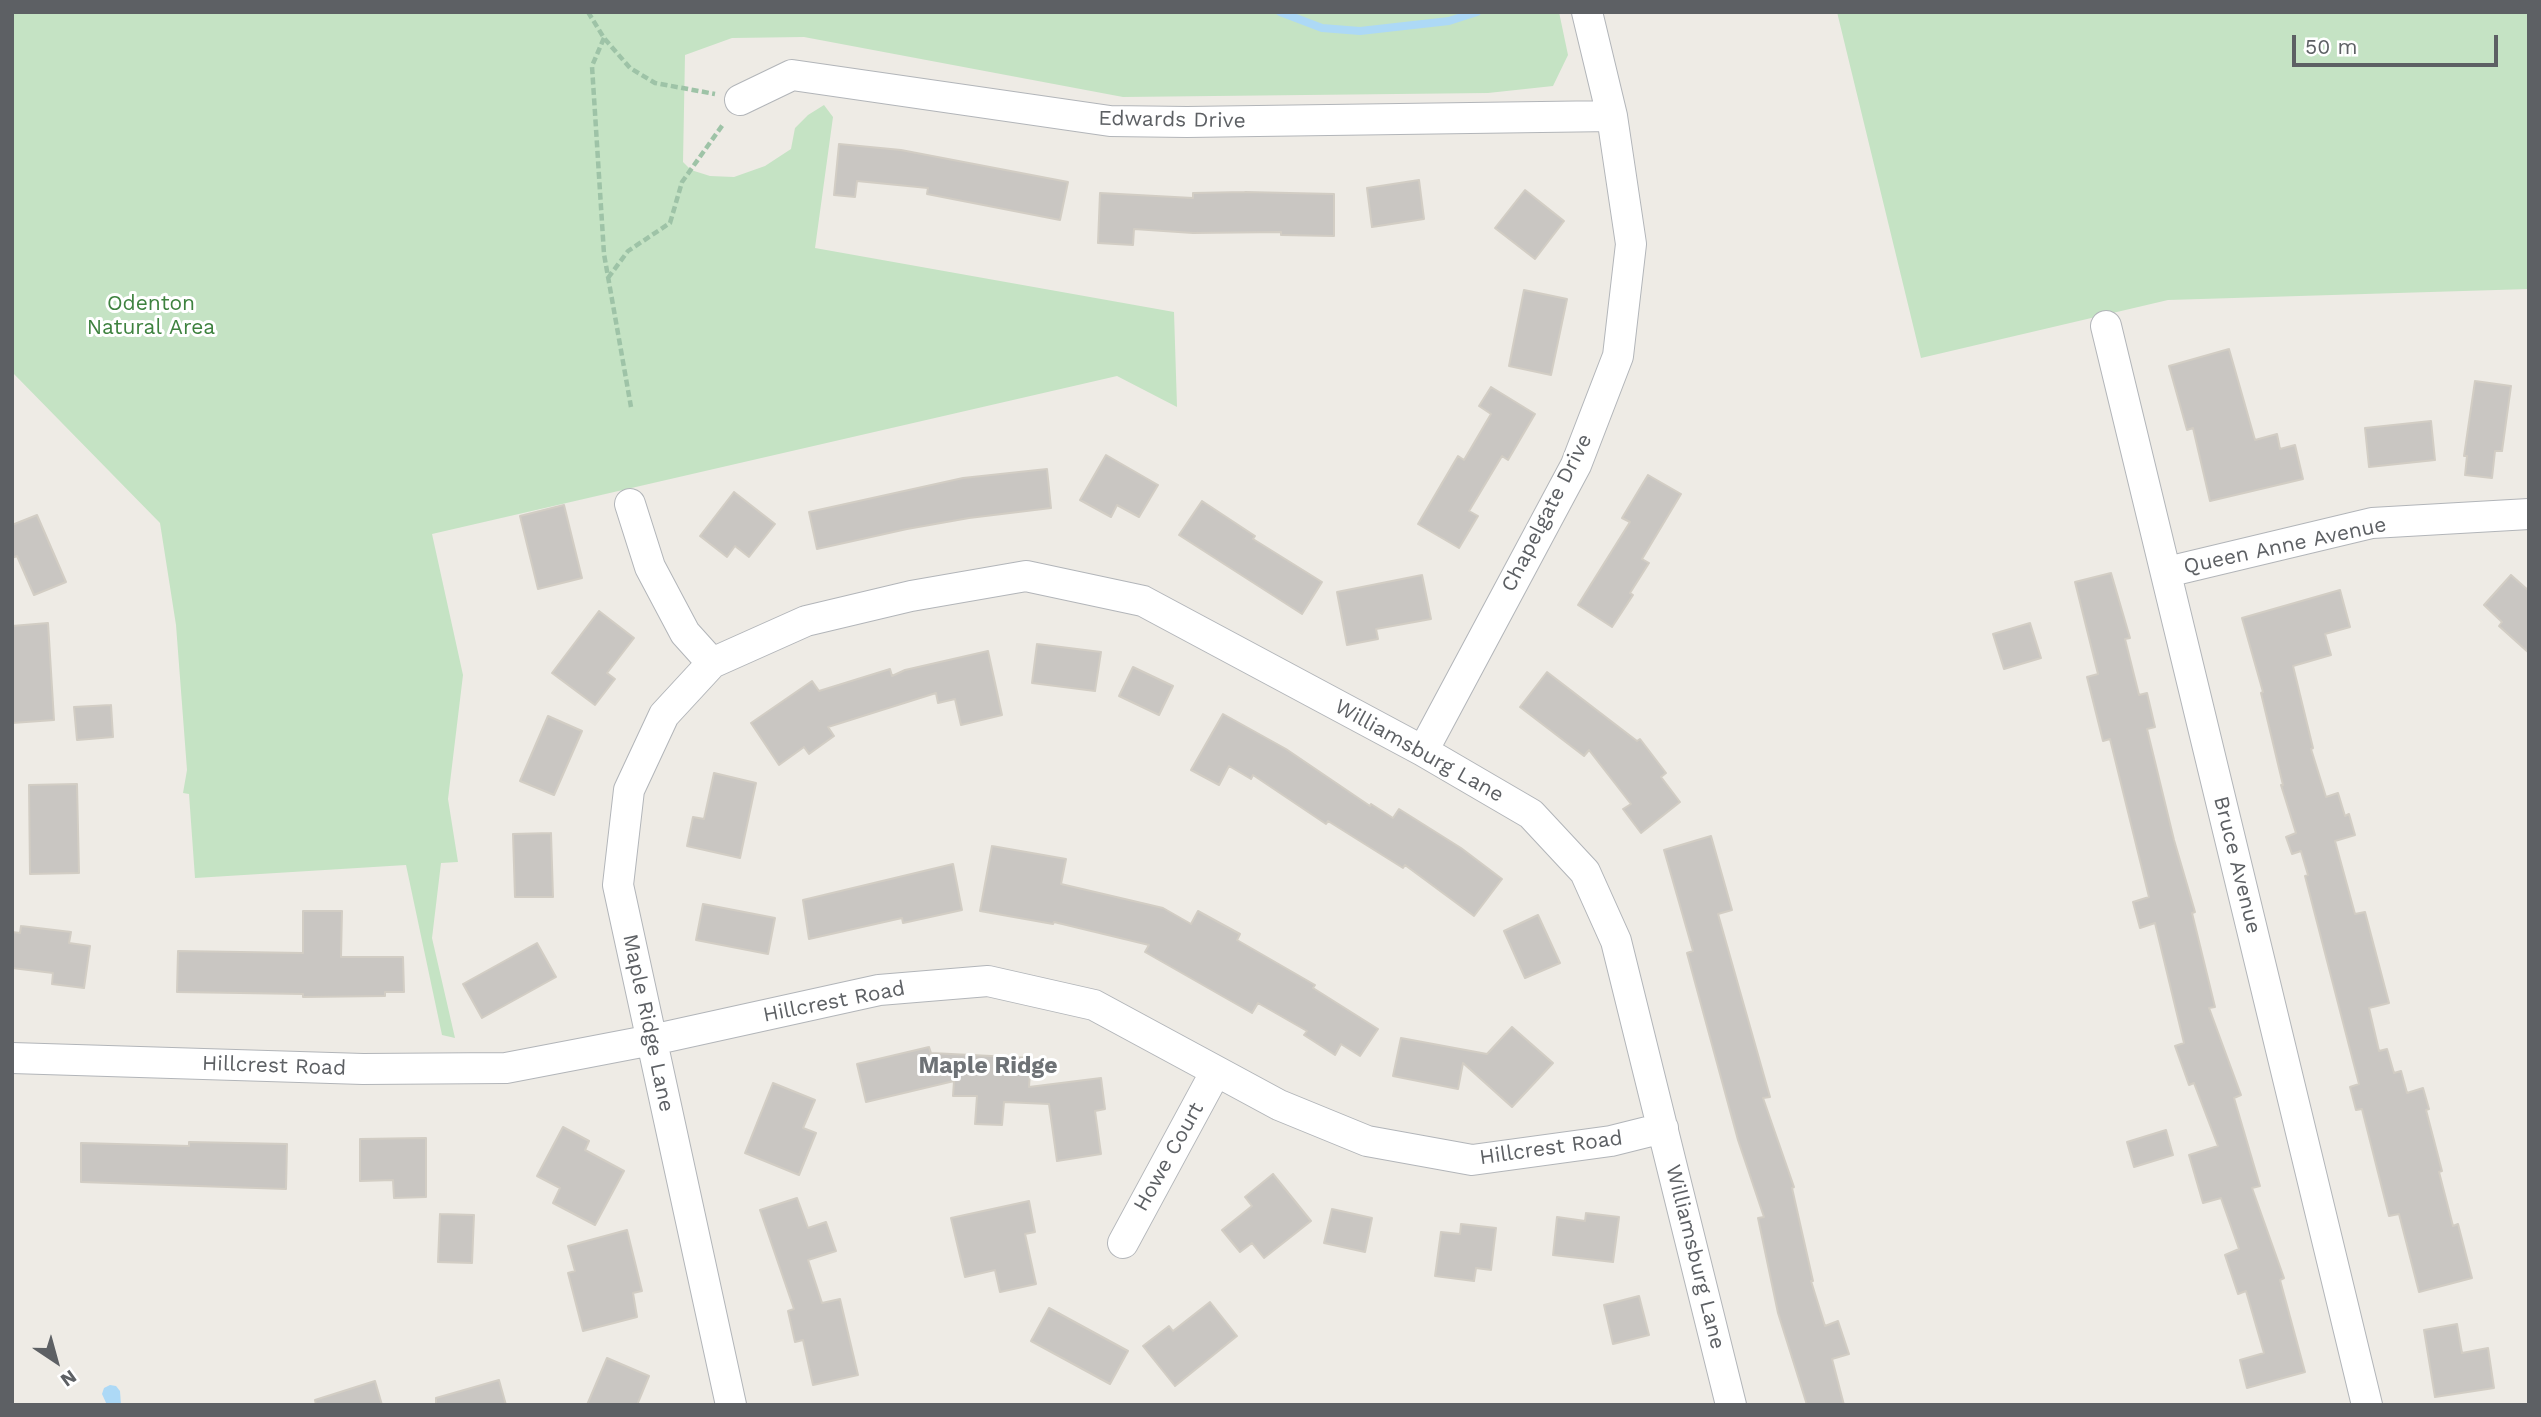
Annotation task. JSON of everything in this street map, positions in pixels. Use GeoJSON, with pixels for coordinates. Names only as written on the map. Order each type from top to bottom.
{"type":"FeatureCollection","features":[{"type":"Feature","properties":{"kind":"street","name":"Chapelgate Drive"},"geometry":{"type":"LineString","coordinates":[[1423,751],[1576,465],[1618,356],[1631,244],[1612,116],[1587,12]]}},
{"type":"Feature","properties":{"kind":"street","name":"Edwards Drive"},"geometry":{"type":"LineString","coordinates":[[740,100],[792,75],[1110,121],[1612,116]]}},
{"type":"Feature","properties":{"kind":"street","name":"Bruce Avenue"},"geometry":{"type":"LineString","coordinates":[[2106,326],[2167,572],[2360,1403]]}},
{"type":"Feature","properties":{"kind":"street"},"geometry":{"type":"LineString","coordinates":[[630,504],[650,567],[685,633],[712,663]]}},
{"type":"Feature","properties":{"kind":"street","name":"Queen Anne Avenue"},"geometry":{"type":"LineString","coordinates":[[2167,572],[2371,523],[2529,513]]}},
{"type":"Feature","properties":{"kind":"street","name":"Williamsburg Lane"},"geometry":{"type":"LineString","coordinates":[[712,663],[806,621],[911,596],[1026,576],[1143,601],[1423,751],[1531,814],[1586,872],[1616,941],[1731,1405]]}},
{"type":"Feature","properties":{"kind":"street","name":"Maple Ridge Lane"},"geometry":{"type":"LineString","coordinates":[[712,663],[664,715],[629,790],[618,885],[731,1405]]}},
{"type":"Feature","properties":{"kind":"street","name":"Hillcrest Road"},"geometry":{"type":"LineString","coordinates":[[12,1058],[363,1069],[506,1068],[652,1040],[879,990],[988,981],[1094,1005],[1279,1105],[1367,1141],[1472,1160],[1611,1141],[1663,1128]]}},
{"type":"Feature","properties":{"kind":"street","name":"Howe Court"},"geometry":{"type":"LineString","coordinates":[[1123,1243],[1216,1071]]}},
{"type":"Feature","properties":{"kind":"path"},"geometry":{"type":"LineString","coordinates":[[588,12],[604,38],[630,68],[655,82],[740,100],[682,182],[670,223],[628,251],[608,278]]}},
{"type":"Feature","properties":{"kind":"path"},"geometry":{"type":"LineString","coordinates":[[604,38],[592,66],[604,254],[631,408]]}},
{"type":"Feature","properties":{"kind":"green space","name":"Odenton Natural Area"},"geometry":{"type":"Polygon","coordinates":[[[12,12],[1559,12],[1568,55],[1553,86],[1488,93],[1123,97],[804,37],[732,38],[685,55],[683,162],[691,170],[710,176],[734,177],[765,166],[791,149],[795,128],[808,115],[824,105],[833,117],[815,248],[1174,312],[1177,407],[1117,376],[432,534],[463,675],[448,799],[458,862],[441,863],[432,938],[455,1038],[442,1035],[406,865],[195,878],[189,794],[183,793],[187,770],[176,625],[160,523],[12,372],[12,12]]]}},
{"type":"Feature","properties":{"kind":"green space"},"geometry":{"type":"Polygon","coordinates":[[[1837,12],[2529,12],[2529,289],[2168,300],[1921,358],[1837,12]]]}},
{"type":"Feature","properties":{"kind":"water"},"geometry":{"type":"Polygon","coordinates":[[[116,1386],[120,1391],[121,1405],[107,1405],[102,1394],[104,1388],[116,1386]]]}},
{"type":"Feature","properties":{"kind":"building"},"geometry":{"type":"Polygon","coordinates":[[[839,144],[901,150],[1068,182],[1060,220],[927,194],[928,188],[857,181],[855,197],[834,195],[839,144]]]}},
{"type":"Feature","properties":{"kind":"building"},"geometry":{"type":"Polygon","coordinates":[[[1419,180],[1424,219],[1372,227],[1367,188],[1419,180]]]}},
{"type":"Feature","properties":{"kind":"building"},"geometry":{"type":"Polygon","coordinates":[[[1525,190],[1564,221],[1535,259],[1495,228],[1525,190]]]}},
{"type":"Feature","properties":{"kind":"building"},"geometry":{"type":"Polygon","coordinates":[[[1100,193],[1193,198],[1193,193],[1334,194],[1334,236],[1281,235],[1281,232],[1193,233],[1134,229],[1133,245],[1098,243],[1100,193]]]}},
{"type":"Feature","properties":{"kind":"building"},"geometry":{"type":"Polygon","coordinates":[[[1524,290],[1567,299],[1551,375],[1509,366],[1524,290]]]}},
{"type":"Feature","properties":{"kind":"building"},"geometry":{"type":"Polygon","coordinates":[[[2229,349],[2255,440],[2277,434],[2280,449],[2295,445],[2303,479],[2210,501],[2193,428],[2187,430],[2169,366],[2229,349]]]}},
{"type":"Feature","properties":{"kind":"building"},"geometry":{"type":"Polygon","coordinates":[[[2475,381],[2511,386],[2502,451],[2495,451],[2492,478],[2465,475],[2467,456],[2464,456],[2475,381]]]}},
{"type":"Feature","properties":{"kind":"building"},"geometry":{"type":"Polygon","coordinates":[[[1491,387],[1535,414],[1508,460],[1502,456],[1469,511],[1478,516],[1459,548],[1418,524],[1458,456],[1464,460],[1491,414],[1479,406],[1491,387]]]}},
{"type":"Feature","properties":{"kind":"building"},"geometry":{"type":"Polygon","coordinates":[[[2431,421],[2435,460],[2369,467],[2365,428],[2431,421]]]}},
{"type":"Feature","properties":{"kind":"building"},"geometry":{"type":"Polygon","coordinates":[[[1106,455],[1158,485],[1139,517],[1117,505],[1111,517],[1080,500],[1106,455]]]}},
{"type":"Feature","properties":{"kind":"building"},"geometry":{"type":"Polygon","coordinates":[[[1047,469],[1051,508],[969,518],[817,549],[809,512],[963,478],[1047,469]]]}},
{"type":"Feature","properties":{"kind":"building"},"geometry":{"type":"Polygon","coordinates":[[[1648,475],[1681,494],[1642,559],[1649,563],[1630,593],[1633,595],[1612,627],[1578,605],[1630,522],[1622,518],[1648,475]]]}},
{"type":"Feature","properties":{"kind":"building"},"geometry":{"type":"Polygon","coordinates":[[[734,492],[775,524],[749,557],[735,546],[727,557],[700,536],[734,492]]]}},
{"type":"Feature","properties":{"kind":"building"},"geometry":{"type":"Polygon","coordinates":[[[1202,501],[1255,536],[1253,539],[1322,582],[1302,614],[1179,535],[1202,501]]]}},
{"type":"Feature","properties":{"kind":"building"},"geometry":{"type":"Polygon","coordinates":[[[564,505],[582,578],[538,589],[520,516],[564,505]]]}},
{"type":"Feature","properties":{"kind":"building"},"geometry":{"type":"Polygon","coordinates":[[[37,515],[66,582],[34,595],[17,556],[12,558],[12,525],[37,515]]]}},
{"type":"Feature","properties":{"kind":"building"},"geometry":{"type":"Polygon","coordinates":[[[2111,573],[2130,638],[2125,639],[2139,695],[2147,693],[2155,727],[2147,729],[2195,912],[2192,913],[2215,1007],[2209,1008],[2241,1095],[2234,1098],[2260,1186],[2252,1188],[2284,1278],[2280,1280],[2305,1372],[2247,1388],[2240,1360],[2264,1353],[2246,1291],[2238,1294],[2225,1255],[2239,1249],[2221,1198],[2203,1203],[2189,1155],[2218,1146],[2194,1083],[2189,1085],[2175,1046],[2184,1043],[2155,923],[2140,928],[2133,902],[2149,897],[2110,739],[2103,741],[2087,677],[2098,674],[2075,582],[2111,573]]]}},
{"type":"Feature","properties":{"kind":"building"},"geometry":{"type":"Polygon","coordinates":[[[1422,575],[1431,619],[1376,629],[1378,639],[1347,645],[1337,592],[1422,575]]]}},
{"type":"Feature","properties":{"kind":"building"},"geometry":{"type":"Polygon","coordinates":[[[2511,575],[2529,591],[2529,653],[2499,626],[2502,622],[2484,605],[2511,575]]]}},
{"type":"Feature","properties":{"kind":"building"},"geometry":{"type":"Polygon","coordinates":[[[2340,590],[2350,627],[2325,634],[2331,655],[2293,666],[2313,748],[2311,749],[2326,797],[2338,793],[2345,816],[2349,814],[2355,835],[2335,841],[2355,914],[2365,912],[2389,1003],[2369,1008],[2379,1051],[2387,1049],[2394,1073],[2401,1071],[2407,1093],[2423,1088],[2442,1171],[2439,1172],[2453,1226],[2458,1224],[2472,1278],[2419,1292],[2399,1214],[2389,1216],[2362,1109],[2356,1110],[2350,1087],[2359,1084],[2305,876],[2308,875],[2301,851],[2292,854],[2286,837],[2296,833],[2281,785],[2261,693],[2263,692],[2242,618],[2340,590]]]}},
{"type":"Feature","properties":{"kind":"building"},"geometry":{"type":"Polygon","coordinates":[[[599,611],[634,638],[607,673],[615,679],[595,705],[552,673],[599,611]]]}},
{"type":"Feature","properties":{"kind":"building"},"geometry":{"type":"Polygon","coordinates":[[[48,623],[54,720],[12,723],[12,626],[48,623]]]}},
{"type":"Feature","properties":{"kind":"building"},"geometry":{"type":"Polygon","coordinates":[[[2030,623],[2041,658],[2004,669],[1993,634],[2030,623]]]}},
{"type":"Feature","properties":{"kind":"building"},"geometry":{"type":"Polygon","coordinates":[[[1037,644],[1101,652],[1095,691],[1032,683],[1037,644]]]}},
{"type":"Feature","properties":{"kind":"building"},"geometry":{"type":"Polygon","coordinates":[[[988,651],[1002,715],[961,725],[955,699],[938,703],[936,693],[828,727],[834,736],[809,754],[804,747],[779,765],[751,723],[812,681],[819,691],[890,669],[892,676],[905,670],[988,651]]]}},
{"type":"Feature","properties":{"kind":"building"},"geometry":{"type":"Polygon","coordinates":[[[1133,667],[1173,686],[1159,715],[1119,696],[1133,667]]]}},
{"type":"Feature","properties":{"kind":"building"},"geometry":{"type":"Polygon","coordinates":[[[1547,672],[1637,741],[1640,739],[1666,773],[1661,777],[1680,802],[1641,833],[1623,809],[1631,804],[1589,750],[1584,756],[1520,707],[1547,672]]]}},
{"type":"Feature","properties":{"kind":"building"},"geometry":{"type":"Polygon","coordinates":[[[111,705],[113,737],[77,740],[74,707],[111,705]]]}},
{"type":"Feature","properties":{"kind":"building"},"geometry":{"type":"Polygon","coordinates":[[[1223,714],[1286,749],[1370,806],[1371,804],[1393,818],[1399,809],[1461,848],[1502,879],[1474,916],[1405,865],[1403,868],[1328,821],[1326,824],[1253,775],[1251,779],[1229,766],[1219,785],[1191,770],[1223,714]]]}},
{"type":"Feature","properties":{"kind":"building"},"geometry":{"type":"Polygon","coordinates":[[[548,716],[582,731],[554,795],[520,781],[548,716]]]}},
{"type":"Feature","properties":{"kind":"building"},"geometry":{"type":"Polygon","coordinates":[[[714,773],[756,783],[740,858],[687,846],[693,817],[704,819],[714,773]]]}},
{"type":"Feature","properties":{"kind":"building"},"geometry":{"type":"Polygon","coordinates":[[[77,784],[79,873],[30,874],[29,785],[77,784]]]}},
{"type":"Feature","properties":{"kind":"building"},"geometry":{"type":"Polygon","coordinates":[[[551,833],[553,897],[515,897],[513,834],[551,833]]]}},
{"type":"Feature","properties":{"kind":"building"},"geometry":{"type":"Polygon","coordinates":[[[1711,836],[1732,910],[1718,914],[1770,1097],[1763,1098],[1794,1187],[1792,1188],[1811,1281],[1825,1326],[1838,1321],[1849,1354],[1832,1359],[1844,1405],[1807,1405],[1778,1313],[1758,1218],[1764,1217],[1738,1140],[1687,953],[1693,951],[1664,850],[1711,836]]]}},
{"type":"Feature","properties":{"kind":"building"},"geometry":{"type":"Polygon","coordinates":[[[992,846],[1066,859],[1061,884],[1163,908],[1191,924],[1198,911],[1240,934],[1237,940],[1315,985],[1313,988],[1378,1029],[1360,1056],[1341,1044],[1335,1055],[1304,1035],[1307,1031],[1258,1003],[1252,1013],[1145,952],[1149,945],[1054,922],[1053,924],[980,911],[992,846]]]}},
{"type":"Feature","properties":{"kind":"building"},"geometry":{"type":"Polygon","coordinates":[[[953,864],[962,910],[903,923],[902,918],[809,939],[803,900],[953,864]]]}},
{"type":"Feature","properties":{"kind":"building"},"geometry":{"type":"Polygon","coordinates":[[[703,904],[775,918],[768,954],[696,940],[703,904]]]}},
{"type":"Feature","properties":{"kind":"building"},"geometry":{"type":"Polygon","coordinates":[[[303,911],[342,911],[341,957],[403,957],[404,992],[385,992],[385,996],[303,997],[303,994],[177,992],[178,951],[303,953],[303,911]]]}},
{"type":"Feature","properties":{"kind":"building"},"geometry":{"type":"Polygon","coordinates":[[[1538,915],[1560,963],[1525,978],[1504,931],[1538,915]]]}},
{"type":"Feature","properties":{"kind":"building"},"geometry":{"type":"Polygon","coordinates":[[[21,926],[71,932],[69,943],[90,946],[84,988],[52,984],[53,973],[12,968],[12,932],[20,933],[21,926]]]}},
{"type":"Feature","properties":{"kind":"building"},"geometry":{"type":"Polygon","coordinates":[[[537,943],[556,977],[482,1018],[463,984],[537,943]]]}},
{"type":"Feature","properties":{"kind":"building"},"geometry":{"type":"Polygon","coordinates":[[[1512,1027],[1553,1063],[1512,1107],[1463,1063],[1458,1089],[1393,1076],[1401,1038],[1487,1054],[1512,1027]]]}},
{"type":"Feature","properties":{"kind":"building"},"geometry":{"type":"Polygon","coordinates":[[[929,1047],[931,1053],[1031,1058],[1029,1087],[1101,1078],[1105,1109],[1095,1111],[1101,1154],[1057,1161],[1049,1104],[1004,1102],[1002,1125],[975,1124],[977,1096],[953,1096],[954,1081],[866,1102],[857,1064],[929,1047]]]}},
{"type":"Feature","properties":{"kind":"building"},"geometry":{"type":"Polygon","coordinates":[[[773,1083],[815,1100],[803,1128],[816,1133],[799,1175],[745,1153],[773,1083]]]}},
{"type":"Feature","properties":{"kind":"building"},"geometry":{"type":"Polygon","coordinates":[[[563,1127],[589,1141],[585,1150],[624,1171],[595,1225],[553,1203],[560,1188],[537,1176],[563,1127]]]}},
{"type":"Feature","properties":{"kind":"building"},"geometry":{"type":"Polygon","coordinates":[[[2166,1130],[2173,1155],[2134,1167],[2127,1142],[2166,1130]]]}},
{"type":"Feature","properties":{"kind":"building"},"geometry":{"type":"Polygon","coordinates":[[[426,1138],[426,1197],[394,1198],[393,1180],[360,1181],[360,1139],[426,1138]]]}},
{"type":"Feature","properties":{"kind":"building"},"geometry":{"type":"Polygon","coordinates":[[[189,1142],[287,1144],[286,1189],[81,1182],[81,1143],[189,1146],[189,1142]]]}},
{"type":"Feature","properties":{"kind":"building"},"geometry":{"type":"Polygon","coordinates":[[[1273,1174],[1311,1221],[1264,1258],[1252,1243],[1240,1252],[1222,1230],[1252,1206],[1245,1197],[1273,1174]]]}},
{"type":"Feature","properties":{"kind":"building"},"geometry":{"type":"Polygon","coordinates":[[[797,1198],[808,1228],[826,1222],[836,1251],[808,1260],[822,1303],[840,1299],[858,1375],[813,1385],[803,1340],[795,1342],[788,1311],[794,1309],[760,1210],[797,1198]]]}},
{"type":"Feature","properties":{"kind":"building"},"geometry":{"type":"Polygon","coordinates":[[[1029,1201],[1035,1232],[1025,1234],[1036,1284],[1000,1292],[995,1270],[965,1277],[951,1218],[1029,1201]]]}},
{"type":"Feature","properties":{"kind":"building"},"geometry":{"type":"Polygon","coordinates":[[[1332,1209],[1372,1218],[1365,1252],[1324,1243],[1332,1209]]]}},
{"type":"Feature","properties":{"kind":"building"},"geometry":{"type":"Polygon","coordinates":[[[1586,1213],[1619,1217],[1613,1262],[1553,1255],[1557,1217],[1585,1221],[1586,1213]]]}},
{"type":"Feature","properties":{"kind":"building"},"geometry":{"type":"Polygon","coordinates":[[[440,1214],[474,1215],[472,1263],[438,1262],[440,1214]]]}},
{"type":"Feature","properties":{"kind":"building"},"geometry":{"type":"Polygon","coordinates":[[[1461,1224],[1496,1228],[1491,1270],[1476,1268],[1474,1281],[1435,1276],[1441,1232],[1460,1234],[1461,1224]]]}},
{"type":"Feature","properties":{"kind":"building"},"geometry":{"type":"Polygon","coordinates":[[[627,1230],[642,1291],[633,1293],[637,1317],[583,1331],[568,1273],[575,1271],[568,1246],[627,1230]]]}},
{"type":"Feature","properties":{"kind":"building"},"geometry":{"type":"Polygon","coordinates":[[[1639,1296],[1649,1335],[1613,1344],[1604,1305],[1639,1296]]]}},
{"type":"Feature","properties":{"kind":"building"},"geometry":{"type":"Polygon","coordinates":[[[1210,1302],[1237,1336],[1175,1386],[1143,1346],[1169,1326],[1173,1331],[1210,1302]]]}},
{"type":"Feature","properties":{"kind":"building"},"geometry":{"type":"Polygon","coordinates":[[[1049,1308],[1128,1351],[1110,1384],[1031,1341],[1049,1308]]]}},
{"type":"Feature","properties":{"kind":"building"},"geometry":{"type":"Polygon","coordinates":[[[2457,1324],[2462,1353],[2488,1348],[2494,1388],[2435,1397],[2424,1330],[2457,1324]]]}},
{"type":"Feature","properties":{"kind":"building"},"geometry":{"type":"Polygon","coordinates":[[[607,1358],[649,1376],[637,1405],[587,1405],[607,1358]]]}},
{"type":"Feature","properties":{"kind":"building"},"geometry":{"type":"Polygon","coordinates":[[[499,1380],[506,1405],[436,1405],[436,1398],[499,1380]]]}},
{"type":"Feature","properties":{"kind":"building"},"geometry":{"type":"Polygon","coordinates":[[[375,1381],[382,1405],[316,1405],[315,1400],[375,1381]]]}},
{"type":"Feature","properties":{"kind":"waterway"},"geometry":{"type":"LineString","coordinates":[[1280,12],[1322,28],[1360,31],[1449,21],[1477,12]]}},
{"type":"Feature","properties":{"kind":"district","name":"Maple Ridge"},"geometry":{"type":"Point","coordinates":[988,1066]}}]}
